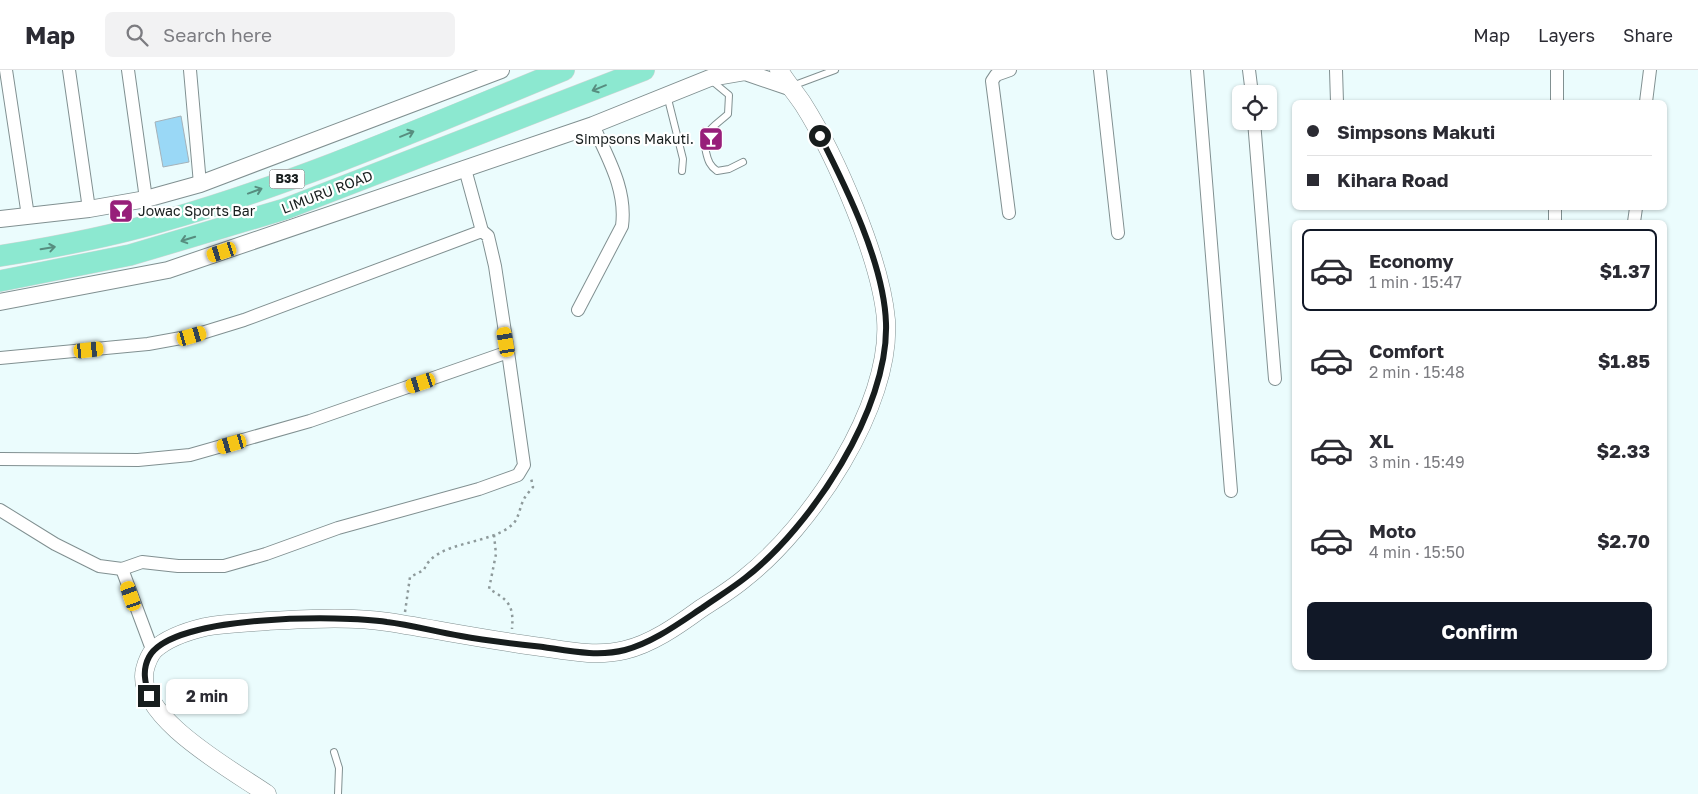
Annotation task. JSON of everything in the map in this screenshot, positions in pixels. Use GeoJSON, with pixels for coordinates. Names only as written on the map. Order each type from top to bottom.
{"type":"FeatureCollection","features":[{"type":"Feature","properties":{"kind":"highway","name":"LIMURU ROAD"},"geometry":{"type":"LineString","coordinates":[[0,256],[59,246],[162,221],[238,197],[360,153],[564,70]]}},
{"type":"Feature","properties":{"kind":"highway","name":"LIMURU ROAD"},"geometry":{"type":"LineString","coordinates":[[0,281],[130,255],[275,212],[644,70]]}},
{"type":"Feature","properties":{"kind":"main road"},"geometry":{"type":"LineString","coordinates":[[267,794],[178,733],[163,716],[149,696],[143,676],[148,657],[161,645],[186,633],[228,624],[309,619],[354,619],[590,653],[615,652],[642,644],[691,616],[746,578],[776,550],[810,511],[839,468],[868,411],[886,349],[883,297],[868,244],[835,166],[805,107],[789,87],[779,70]]}},
{"type":"Feature","properties":{"kind":"street"},"geometry":{"type":"LineString","coordinates":[[6,70],[28,216]]}},
{"type":"Feature","properties":{"kind":"street"},"geometry":{"type":"LineString","coordinates":[[69,70],[89,209]]}},
{"type":"Feature","properties":{"kind":"street"},"geometry":{"type":"LineString","coordinates":[[128,70],[146,199]]}},
{"type":"Feature","properties":{"kind":"street"},"geometry":{"type":"LineString","coordinates":[[190,70],[200,184]]}},
{"type":"Feature","properties":{"kind":"street"},"geometry":{"type":"LineString","coordinates":[[1009,214],[992,81],[996,75],[1010,70]]}},
{"type":"Feature","properties":{"kind":"street"},"geometry":{"type":"LineString","coordinates":[[1100,70],[1118,233]]}},
{"type":"Feature","properties":{"kind":"street"},"geometry":{"type":"LineString","coordinates":[[1197,70],[1231,491]]}},
{"type":"Feature","properties":{"kind":"street"},"geometry":{"type":"LineString","coordinates":[[1249,70],[1251,85]]}},
{"type":"Feature","properties":{"kind":"street"},"geometry":{"type":"LineString","coordinates":[[1336,70],[1337,100]]}},
{"type":"Feature","properties":{"kind":"street"},"geometry":{"type":"LineString","coordinates":[[1557,70],[1557,100]]}},
{"type":"Feature","properties":{"kind":"street"},"geometry":{"type":"LineString","coordinates":[[1646,100],[1650,70]]}},
{"type":"Feature","properties":{"kind":"street"},"geometry":{"type":"LineString","coordinates":[[0,219],[89,209],[146,199],[200,184],[494,71]]}},
{"type":"Feature","properties":{"kind":"street"},"geometry":{"type":"LineString","coordinates":[[0,302],[168,270],[593,125],[674,91],[704,74],[745,72],[789,87]]}},
{"type":"Feature","properties":{"kind":"street"},"geometry":{"type":"LineString","coordinates":[[578,310],[622,226],[623,216],[617,177],[593,125]]}},
{"type":"Feature","properties":{"kind":"street"},"geometry":{"type":"LineString","coordinates":[[1255,130],[1275,380]]}},
{"type":"Feature","properties":{"kind":"street"},"geometry":{"type":"LineString","coordinates":[[0,510],[89,562],[110,569],[122,569],[142,562],[212,567],[242,562],[338,528],[479,489],[518,474],[522,470],[525,459],[495,266],[488,236],[482,231],[465,169]]}},
{"type":"Feature","properties":{"kind":"street"},"geometry":{"type":"LineString","coordinates":[[0,358],[148,344],[192,336],[244,320],[482,231]]}},
{"type":"Feature","properties":{"kind":"street"},"geometry":{"type":"LineString","coordinates":[[0,459],[138,460],[190,455],[310,421],[508,352]]}},
{"type":"Feature","properties":{"kind":"street"},"geometry":{"type":"LineString","coordinates":[[122,569],[153,652]]}},
{"type":"Feature","properties":{"kind":"lane"},"geometry":{"type":"LineString","coordinates":[[789,87],[835,70]]}},
{"type":"Feature","properties":{"kind":"lane"},"geometry":{"type":"LineString","coordinates":[[704,74],[729,95],[730,104],[728,114],[708,131],[704,140],[709,163],[717,171],[729,169],[743,162]]}},
{"type":"Feature","properties":{"kind":"lane"},"geometry":{"type":"LineString","coordinates":[[674,91],[683,159],[682,171]]}},
{"type":"Feature","properties":{"kind":"lane"},"geometry":{"type":"LineString","coordinates":[[334,752],[339,768],[338,794]]}},
{"type":"Feature","properties":{"kind":"path"},"geometry":{"type":"LineString","coordinates":[[403,625],[410,577],[424,570],[427,560],[441,553],[489,539],[514,523],[524,500],[533,487],[525,459]]}},
{"type":"Feature","properties":{"kind":"path"},"geometry":{"type":"LineString","coordinates":[[494,535],[496,554],[489,589],[510,604],[513,616],[512,643]]}},
{"type":"Feature","properties":{"kind":"building"},"geometry":{"type":"Polygon","coordinates":[[[181,116],[189,162],[163,167],[155,122],[181,116]]]}},
{"type":"Feature","properties":{"kind":"place","name":"Simpsons Makuti."},"geometry":{"type":"Point","coordinates":[711,139]}},
{"type":"Feature","properties":{"kind":"place","name":"Jowac Sports Bar"},"geometry":{"type":"Point","coordinates":[121,211]}},
{"type":"Feature","properties":{"kind":"route"},"geometry":{"type":"LineString","coordinates":[[149,696],[143,676],[148,657],[161,645],[186,633],[206,627],[309,619],[354,619],[386,622],[464,637],[566,651],[590,653],[615,652],[642,644],[664,633],[746,578],[776,550],[816,504],[839,468],[868,411],[886,349],[883,297],[868,244],[835,166],[820,136]]}}]}
